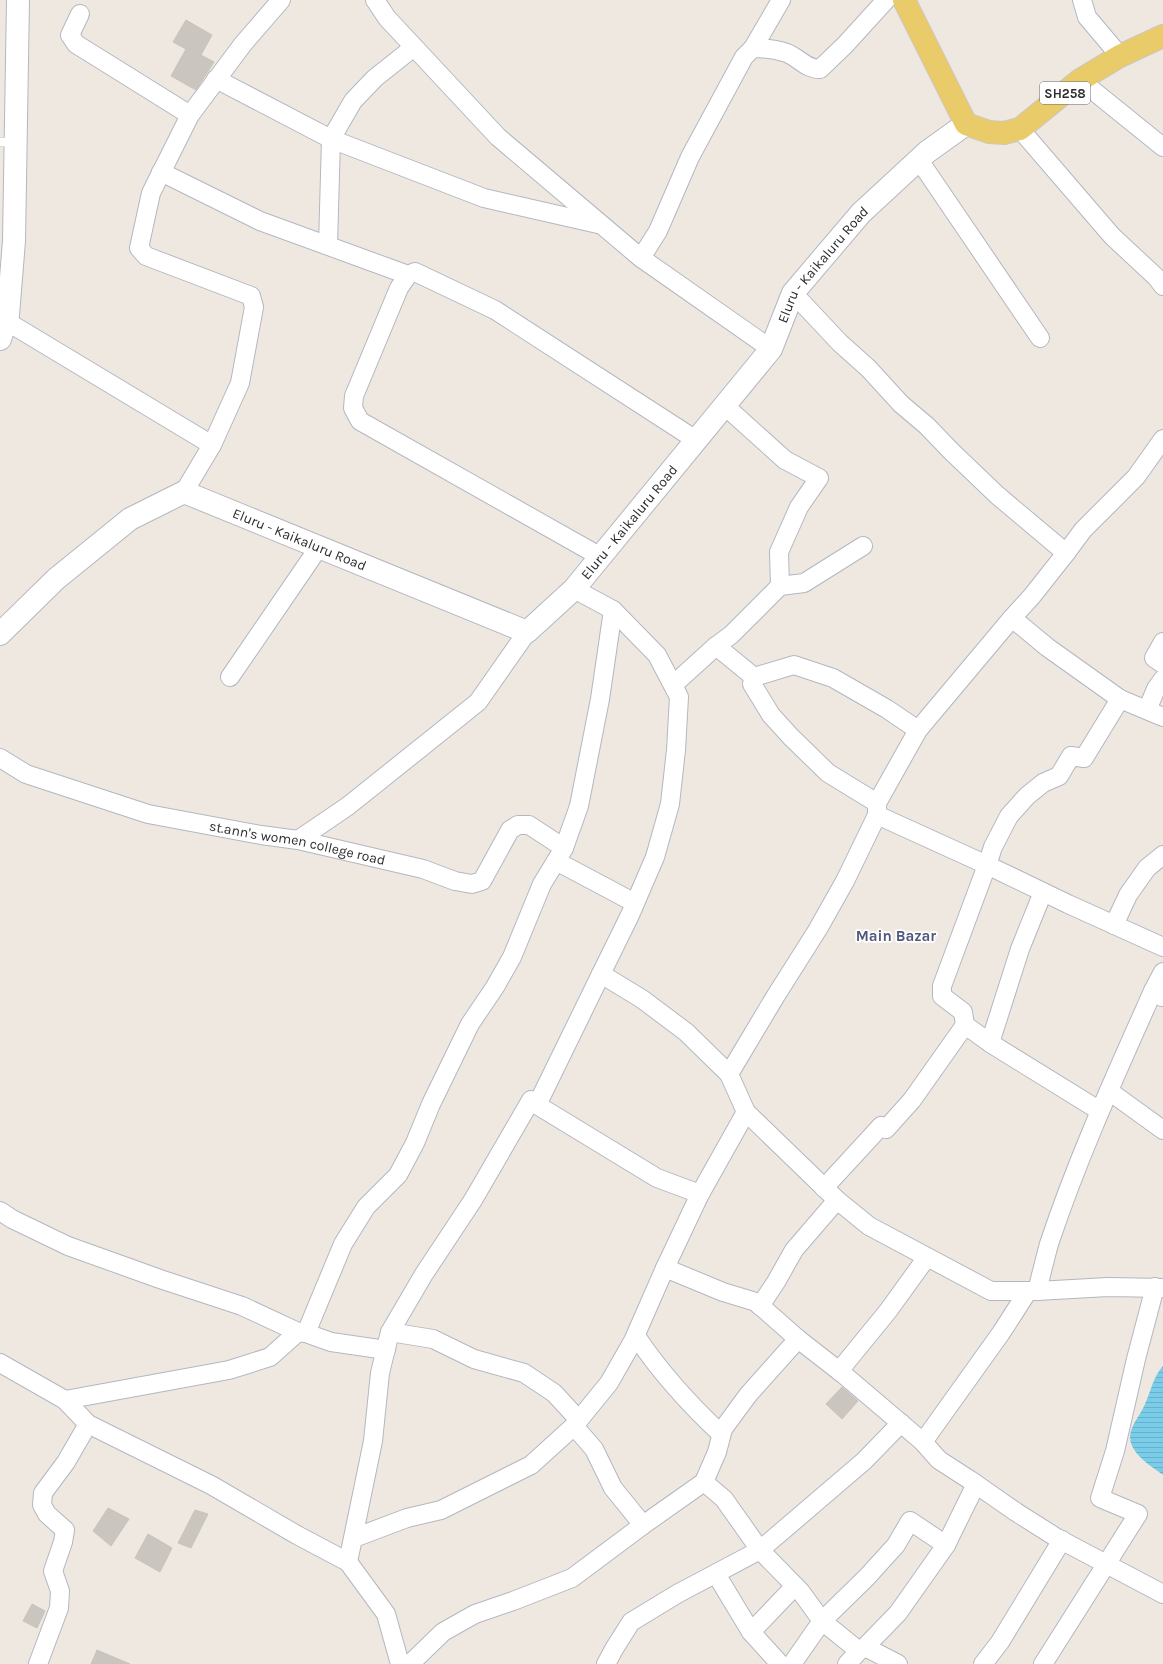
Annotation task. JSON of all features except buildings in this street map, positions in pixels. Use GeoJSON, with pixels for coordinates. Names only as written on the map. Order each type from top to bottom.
{"type":"FeatureCollection","features":[{"type":"Feature","properties":{"kind":"main road"},"geometry":{"type":"LineString","coordinates":[[0,210],[3,0]]}},
{"type":"Feature","properties":{"kind":"main road"},"geometry":{"type":"LineString","coordinates":[[3,330],[14,241],[18,0]]}},
{"type":"Feature","properties":{"kind":"main road"},"geometry":{"type":"LineString","coordinates":[[904,0],[966,124]]}},
{"type":"Feature","properties":{"kind":"main road","name":"SH258"},"geometry":{"type":"LineString","coordinates":[[966,124],[989,132],[1004,133],[1020,129],[1080,80],[1120,56],[1163,36]]}},
{"type":"Feature","properties":{"kind":"main road","name":"Eluru - Kaikaluru Road"},"geometry":{"type":"LineString","coordinates":[[184,492],[527,632],[574,590],[771,349],[793,293],[861,213],[927,152],[966,124]]}},
{"type":"Feature","properties":{"kind":"main road"},"geometry":{"type":"LineString","coordinates":[[0,634],[56,579],[130,519],[184,492]]}},
{"type":"Feature","properties":{"kind":"street"},"geometry":{"type":"LineString","coordinates":[[184,492],[212,445],[240,383],[254,307],[251,296],[146,256],[139,248],[151,193],[190,115],[216,79],[281,0]]}},
{"type":"Feature","properties":{"kind":"street"},"geometry":{"type":"LineString","coordinates":[[640,258],[658,231],[690,157],[744,57],[753,48],[781,0]]}},
{"type":"Feature","properties":{"kind":"street"},"geometry":{"type":"LineString","coordinates":[[753,48],[770,48],[788,53],[812,69],[820,69],[845,45],[886,0]]}},
{"type":"Feature","properties":{"kind":"street"},"geometry":{"type":"LineString","coordinates":[[1082,0],[1087,17],[1120,56]]}},
{"type":"Feature","properties":{"kind":"street"},"geometry":{"type":"LineString","coordinates":[[384,4],[414,47],[498,137],[640,258],[771,349]]}},
{"type":"Feature","properties":{"kind":"street"},"geometry":{"type":"LineString","coordinates":[[80,14],[70,36],[76,44],[190,115]]}},
{"type":"Feature","properties":{"kind":"street"},"geometry":{"type":"LineString","coordinates":[[328,245],[331,139],[353,101],[374,78],[414,47]]}},
{"type":"Feature","properties":{"kind":"street"},"geometry":{"type":"LineString","coordinates":[[216,79],[331,139],[484,198],[601,225]]}},
{"type":"Feature","properties":{"kind":"street"},"geometry":{"type":"LineString","coordinates":[[1080,80],[1163,147]]}},
{"type":"Feature","properties":{"kind":"street"},"geometry":{"type":"LineString","coordinates":[[1020,129],[1112,236],[1157,278],[1163,286]]}},
{"type":"Feature","properties":{"kind":"street"},"geometry":{"type":"LineString","coordinates":[[919,160],[1040,338]]}},
{"type":"Feature","properties":{"kind":"street"},"geometry":{"type":"LineString","coordinates":[[161,172],[260,221],[408,275]]}},
{"type":"Feature","properties":{"kind":"street"},"geometry":{"type":"LineString","coordinates":[[601,557],[360,421],[353,408],[354,396],[399,288],[408,275],[415,272],[495,310],[696,440]]}},
{"type":"Feature","properties":{"kind":"street"},"geometry":{"type":"LineString","coordinates":[[793,293],[840,343],[868,368],[901,404],[927,426],[951,452],[997,495],[1066,553]]}},
{"type":"Feature","properties":{"kind":"street"},"geometry":{"type":"LineString","coordinates":[[3,330],[212,445]]}},
{"type":"Feature","properties":{"kind":"street"},"geometry":{"type":"LineString","coordinates":[[725,406],[785,460],[820,478],[799,507],[780,552],[780,586]]}},
{"type":"Feature","properties":{"kind":"street"},"geometry":{"type":"LineString","coordinates":[[729,1074],[818,929],[845,881],[877,809],[918,730],[1032,596],[1083,530],[1136,477],[1161,445]]}},
{"type":"Feature","properties":{"kind":"street"},"geometry":{"type":"LineString","coordinates":[[673,685],[716,646],[731,636],[780,586],[804,583],[863,546]]}},
{"type":"Feature","properties":{"kind":"street"},"geometry":{"type":"LineString","coordinates":[[230,677],[319,547]]}},
{"type":"Feature","properties":{"kind":"street"},"geometry":{"type":"LineString","coordinates":[[536,1105],[601,974],[655,857],[670,804],[676,750],[679,697],[657,655],[613,610],[574,590]]}},
{"type":"Feature","properties":{"kind":"street"},"geometry":{"type":"LineString","coordinates":[[65,1400],[229,1370],[270,1357],[302,1332],[342,1244],[366,1207],[398,1175],[470,1024],[495,987],[512,957],[542,884],[560,855],[580,806],[600,699],[613,610]]}},
{"type":"Feature","properties":{"kind":"street"},"geometry":{"type":"LineString","coordinates":[[1012,618],[1046,647],[1120,699],[1155,714],[1156,689],[1163,679]]}},
{"type":"Feature","properties":{"kind":"street"},"geometry":{"type":"LineString","coordinates":[[298,840],[348,806],[478,702],[527,632]]}},
{"type":"Feature","properties":{"kind":"street"},"geometry":{"type":"LineString","coordinates":[[1163,642],[1154,658],[1163,664]]}},
{"type":"Feature","properties":{"kind":"street"},"geometry":{"type":"LineString","coordinates":[[716,646],[754,677]]}},
{"type":"Feature","properties":{"kind":"street"},"geometry":{"type":"LineString","coordinates":[[754,677],[794,665],[833,678],[887,709],[918,730]]}},
{"type":"Feature","properties":{"kind":"street"},"geometry":{"type":"LineString","coordinates":[[754,677],[752,684],[772,715],[791,738],[828,773],[877,809],[987,865],[1163,947]]}},
{"type":"Feature","properties":{"kind":"street"},"geometry":{"type":"LineString","coordinates":[[760,1306],[776,1282],[794,1250],[831,1194],[881,1126],[886,1129],[912,1100],[964,1025],[963,1012],[942,996],[942,986],[993,847],[1009,816],[1027,796],[1043,783],[1059,776],[1071,756],[1084,758],[1120,699]]}},
{"type":"Feature","properties":{"kind":"street","name":"st.ann's women college road"},"geometry":{"type":"LineString","coordinates":[[0,758],[26,774],[148,814],[261,835],[298,840],[423,869],[455,881],[472,884],[482,881],[510,830],[518,825],[529,825],[560,855],[635,903]]}},
{"type":"Feature","properties":{"kind":"street"},"geometry":{"type":"LineString","coordinates":[[1114,925],[1128,895],[1147,868],[1163,855]]}},
{"type":"Feature","properties":{"kind":"street"},"geometry":{"type":"LineString","coordinates":[[990,1043],[1020,949],[1043,892]]}},
{"type":"Feature","properties":{"kind":"street"},"geometry":{"type":"LineString","coordinates":[[923,1442],[1033,1291],[1070,1187],[1100,1111],[1158,994],[1163,972]]}},
{"type":"Feature","properties":{"kind":"street"},"geometry":{"type":"LineString","coordinates":[[601,974],[642,999],[686,1032],[729,1074],[746,1112],[831,1194],[869,1226],[991,1291],[1033,1291],[1108,1287],[1159,1288],[1136,1359],[1115,1451],[1100,1498],[1138,1514],[1043,1664]]}},
{"type":"Feature","properties":{"kind":"street"},"geometry":{"type":"LineString","coordinates":[[964,1025],[990,1043],[1100,1111]]}},
{"type":"Feature","properties":{"kind":"street"},"geometry":{"type":"LineString","coordinates":[[1109,1091],[1163,1130]]}},
{"type":"Feature","properties":{"kind":"street"},"geometry":{"type":"LineString","coordinates":[[348,1562],[373,1441],[380,1373],[390,1332],[424,1274],[472,1200],[531,1100],[536,1105],[657,1178],[700,1194]]}},
{"type":"Feature","properties":{"kind":"street"},"geometry":{"type":"LineString","coordinates":[[354,1538],[407,1518],[441,1510],[531,1465],[577,1423],[609,1383],[636,1336],[700,1194],[746,1112]]}},
{"type":"Feature","properties":{"kind":"street"},"geometry":{"type":"LineString","coordinates":[[0,1211],[12,1219],[68,1246],[160,1279],[242,1306],[302,1332],[331,1342],[386,1350]]}},
{"type":"Feature","properties":{"kind":"street"},"geometry":{"type":"LineString","coordinates":[[839,1371],[888,1311],[927,1257]]}},
{"type":"Feature","properties":{"kind":"street"},"geometry":{"type":"LineString","coordinates":[[666,1268],[723,1292],[756,1302],[798,1340],[839,1371],[901,1423],[923,1442],[939,1460],[1016,1512],[1062,1540],[1163,1594]]}},
{"type":"Feature","properties":{"kind":"street"},"geometry":{"type":"LineString","coordinates":[[390,1332],[433,1339],[474,1359],[524,1373],[554,1393],[594,1448],[613,1488],[643,1525]]}},
{"type":"Feature","properties":{"kind":"street"},"geometry":{"type":"LineString","coordinates":[[636,1336],[653,1361],[699,1413],[721,1434]]}},
{"type":"Feature","properties":{"kind":"street"},"geometry":{"type":"LineString","coordinates":[[410,1664],[443,1632],[475,1614],[572,1578],[704,1482],[717,1452],[723,1429],[748,1395],[798,1340]]}},
{"type":"Feature","properties":{"kind":"street"},"geometry":{"type":"LineString","coordinates":[[0,1363],[65,1400],[88,1424],[211,1485],[297,1535],[348,1562],[386,1614],[400,1664]]}},
{"type":"Feature","properties":{"kind":"street"},"geometry":{"type":"LineString","coordinates":[[606,1664],[631,1622],[677,1594],[760,1550],[864,1461],[901,1423]]}},
{"type":"Feature","properties":{"kind":"street"},"geometry":{"type":"LineString","coordinates":[[38,1664],[59,1608],[60,1591],[53,1571],[63,1542],[65,1530],[47,1514],[42,1505],[43,1493],[66,1462],[88,1424]]}},
{"type":"Feature","properties":{"kind":"street"},"geometry":{"type":"LineString","coordinates":[[704,1482],[724,1499],[760,1550],[795,1586],[822,1620],[862,1649],[898,1664]]}},
{"type":"Feature","properties":{"kind":"street"},"geometry":{"type":"LineString","coordinates":[[847,1664],[898,1613],[946,1545],[976,1484]]}},
{"type":"Feature","properties":{"kind":"street"},"geometry":{"type":"LineString","coordinates":[[792,1664],[822,1620],[896,1545],[910,1522],[946,1545]]}},
{"type":"Feature","properties":{"kind":"street"},"geometry":{"type":"LineString","coordinates":[[983,1664],[1000,1642],[1062,1540]]}},
{"type":"Feature","properties":{"kind":"street"},"geometry":{"type":"LineString","coordinates":[[716,1574],[751,1632],[780,1664]]}},
{"type":"Feature","properties":{"kind":"street"},"geometry":{"type":"LineString","coordinates":[[751,1632],[795,1586]]}},
{"type":"Feature","properties":{"kind":"water"},"geometry":{"type":"Polygon","coordinates":[[[1163,1366],[1163,1475],[1140,1457],[1135,1451],[1130,1438],[1132,1427],[1143,1408],[1152,1384],[1163,1366]]]}},
{"type":"Feature","properties":{"kind":"district","name":"Main Bazar"},"geometry":{"type":"Point","coordinates":[896,936]}}]}
